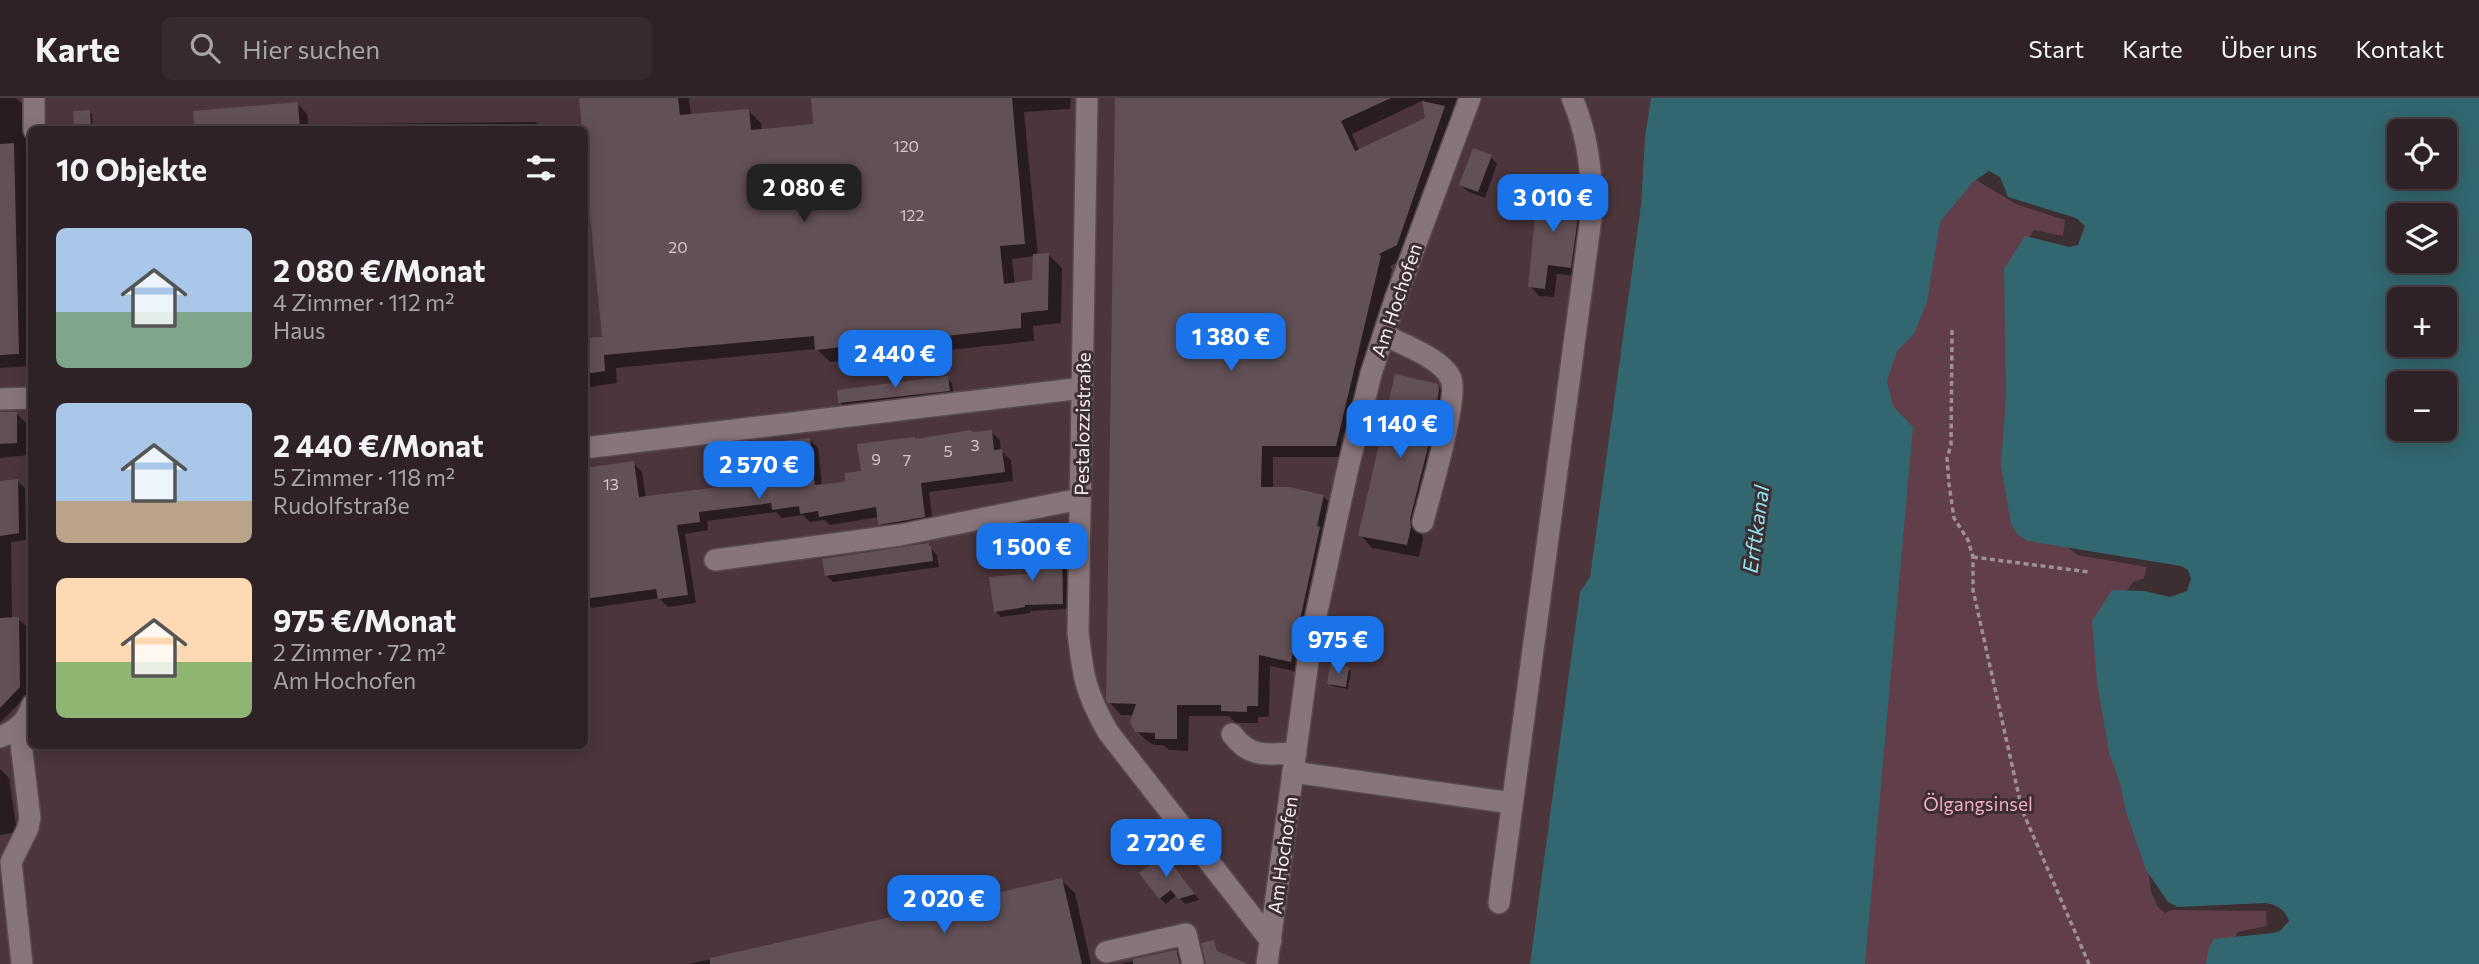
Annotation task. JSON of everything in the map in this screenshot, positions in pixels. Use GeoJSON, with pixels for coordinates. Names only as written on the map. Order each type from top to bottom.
{"type":"FeatureCollection","features":[{"type":"Feature","properties":{"kind":"street"},"geometry":{"type":"LineString","coordinates":[[34,98],[34,126]]}},
{"type":"Feature","properties":{"kind":"street","name":"Pestalozzistraße"},"geometry":{"type":"LineString","coordinates":[[1087,98],[1077,632],[1083,680],[1091,703],[1108,732],[1271,940]]}},
{"type":"Feature","properties":{"kind":"street","name":"Am Hochofen"},"geometry":{"type":"LineString","coordinates":[[1267,964],[1311,639],[1325,569],[1371,374],[1421,228],[1470,98]]}},
{"type":"Feature","properties":{"kind":"street"},"geometry":{"type":"LineString","coordinates":[[1499,903],[1591,218],[1588,149],[1572,98]]}},
{"type":"Feature","properties":{"kind":"street"},"geometry":{"type":"LineString","coordinates":[[1384,335],[1420,353],[1439,365],[1451,377],[1453,389],[1449,414],[1423,522]]}},
{"type":"Feature","properties":{"kind":"street"},"geometry":{"type":"LineString","coordinates":[[588,448],[1082,388]]}},
{"type":"Feature","properties":{"kind":"street"},"geometry":{"type":"LineString","coordinates":[[0,399],[28,398]]}},
{"type":"Feature","properties":{"kind":"street"},"geometry":{"type":"LineString","coordinates":[[715,560],[900,535],[1080,499]]}},
{"type":"Feature","properties":{"kind":"street"},"geometry":{"type":"LineString","coordinates":[[22,964],[6,863],[24,837],[30,818],[7,733],[25,721],[28,714]]}},
{"type":"Feature","properties":{"kind":"street"},"geometry":{"type":"LineString","coordinates":[[1232,734],[1241,747],[1294,763],[1512,803]]}},
{"type":"Feature","properties":{"kind":"street"},"geometry":{"type":"LineString","coordinates":[[1106,952],[1186,934],[1193,964]]}},
{"type":"Feature","properties":{"kind":"path"},"geometry":{"type":"LineString","coordinates":[[1952,330],[1951,445],[1947,458],[1954,518],[1968,540],[1973,557],[1973,590],[2022,810],[2090,964]]}},
{"type":"Feature","properties":{"kind":"path"},"geometry":{"type":"LineString","coordinates":[[1973,557],[2088,572]]}},
{"type":"Feature","properties":{"kind":"shaded area"},"geometry":{"type":"Polygon","coordinates":[[[0,98],[1651,98],[1645,137],[1641,205],[1590,577],[1580,592],[1530,964],[0,964],[0,98]]]}},
{"type":"Feature","properties":{"kind":"green space","name":"Ölgangsinsel"},"geometry":{"type":"Polygon","coordinates":[[[1953,166],[2016,204],[2065,220],[2063,236],[2034,230],[2024,244],[2058,539],[2077,555],[2147,567],[2144,578],[2133,582],[2119,602],[2121,651],[2151,892],[2158,907],[2165,913],[2172,910],[2266,911],[2267,926],[2238,932],[2222,957],[2224,964],[1796,964],[1863,429],[1953,166]]]}},
{"type":"Feature","properties":{"kind":"water","name":"Erftkanal"},"geometry":{"type":"Polygon","coordinates":[[[1651,98],[2479,98],[2479,964],[2206,964],[2209,947],[2214,939],[2280,931],[2289,921],[2285,913],[2277,906],[2266,903],[2178,907],[2168,902],[2146,870],[2109,752],[2097,682],[2092,621],[2112,590],[2145,591],[2170,597],[2187,591],[2191,579],[2188,570],[2181,566],[2028,541],[2018,535],[2011,524],[2001,465],[2006,396],[2004,269],[2025,236],[2070,247],[2078,245],[2085,226],[2076,218],[2008,197],[2000,177],[1989,171],[1973,182],[1940,222],[1927,302],[1914,334],[1897,351],[1887,381],[1893,406],[1913,427],[1865,964],[1530,964],[1580,592],[1590,577],[1641,205],[1645,137],[1651,98]]]}},
{"type":"Feature","properties":{"kind":"building"},"geometry":{"type":"Polygon","coordinates":[[[579,98],[678,98],[680,115],[749,109],[751,130],[813,124],[811,98],[1012,98],[1025,244],[1000,246],[1004,284],[1032,280],[1033,254],[1049,253],[1048,310],[1021,313],[1021,328],[815,350],[814,336],[604,355],[605,371],[588,373],[588,338],[602,337],[588,195],[588,126],[582,126],[579,98]]]}},
{"type":"Feature","properties":{"kind":"building"},"geometry":{"type":"Polygon","coordinates":[[[1115,98],[1391,98],[1341,121],[1355,151],[1425,118],[1422,101],[1445,106],[1397,245],[1379,254],[1381,256],[1336,446],[1262,446],[1261,487],[1289,487],[1324,495],[1317,526],[1320,527],[1291,662],[1259,655],[1258,706],[1247,706],[1247,712],[1221,711],[1221,705],[1177,705],[1177,739],[1155,739],[1155,733],[1135,732],[1130,722],[1136,704],[1106,701],[1115,98]]]}},
{"type":"Feature","properties":{"kind":"building"},"geometry":{"type":"Polygon","coordinates":[[[298,102],[300,126],[195,126],[193,111],[298,102]]]}},
{"type":"Feature","properties":{"kind":"building"},"geometry":{"type":"Polygon","coordinates":[[[90,110],[91,126],[74,126],[73,111],[90,110]]]}},
{"type":"Feature","properties":{"kind":"building"},"geometry":{"type":"Polygon","coordinates":[[[14,143],[19,354],[0,355],[0,144],[14,143]]]}},
{"type":"Feature","properties":{"kind":"building"},"geometry":{"type":"Polygon","coordinates":[[[1473,148],[1492,155],[1478,192],[1459,185],[1473,148]]]}},
{"type":"Feature","properties":{"kind":"building"},"geometry":{"type":"Polygon","coordinates":[[[1544,187],[1578,191],[1578,217],[1571,268],[1548,265],[1545,289],[1528,287],[1536,208],[1541,209],[1544,187]]]}},
{"type":"Feature","properties":{"kind":"building"},"geometry":{"type":"Polygon","coordinates":[[[1395,374],[1438,384],[1439,390],[1434,423],[1410,519],[1407,545],[1358,536],[1395,374]]]}},
{"type":"Feature","properties":{"kind":"building"},"geometry":{"type":"Polygon","coordinates":[[[948,376],[950,391],[838,403],[837,390],[948,376]]]}},
{"type":"Feature","properties":{"kind":"building"},"geometry":{"type":"Polygon","coordinates":[[[0,412],[17,412],[17,443],[0,444],[0,412]]]}},
{"type":"Feature","properties":{"kind":"building"},"geometry":{"type":"Polygon","coordinates":[[[971,430],[992,430],[994,450],[1002,449],[1005,472],[921,483],[925,517],[878,525],[876,507],[819,517],[818,511],[800,514],[799,506],[772,510],[771,503],[699,512],[700,522],[677,525],[688,595],[658,599],[656,589],[588,598],[588,467],[634,461],[639,497],[736,485],[735,481],[741,481],[737,446],[810,438],[815,485],[845,482],[845,473],[861,471],[857,444],[915,439],[971,430]]]}},
{"type":"Feature","properties":{"kind":"building"},"geometry":{"type":"Polygon","coordinates":[[[18,479],[19,533],[0,536],[0,481],[18,479]]]}},
{"type":"Feature","properties":{"kind":"building"},"geometry":{"type":"Polygon","coordinates":[[[1062,542],[1063,604],[1025,605],[994,612],[989,577],[1038,573],[1036,555],[1042,555],[1041,545],[1062,542]]]}},
{"type":"Feature","properties":{"kind":"building"},"geometry":{"type":"Polygon","coordinates":[[[929,543],[933,561],[825,576],[822,559],[929,543]]]}},
{"type":"Feature","properties":{"kind":"building"},"geometry":{"type":"Polygon","coordinates":[[[19,617],[20,687],[0,708],[0,618],[19,617]]]}},
{"type":"Feature","properties":{"kind":"building"},"geometry":{"type":"Polygon","coordinates":[[[1330,664],[1349,667],[1346,687],[1327,684],[1330,664]]]}},
{"type":"Feature","properties":{"kind":"building"},"geometry":{"type":"Polygon","coordinates":[[[1165,854],[1195,894],[1178,899],[1171,890],[1159,899],[1139,873],[1165,854]]]}},
{"type":"Feature","properties":{"kind":"building"},"geometry":{"type":"Polygon","coordinates":[[[1062,878],[1082,964],[710,964],[710,958],[1062,878]]]}},
{"type":"Feature","properties":{"kind":"building"},"geometry":{"type":"Polygon","coordinates":[[[1214,940],[1217,951],[1248,964],[1206,964],[1201,943],[1214,940]]]}},
{"type":"Feature","properties":{"kind":"building"},"geometry":{"type":"Polygon","coordinates":[[[1176,950],[1180,964],[1133,964],[1133,959],[1176,950]]]}}]}
